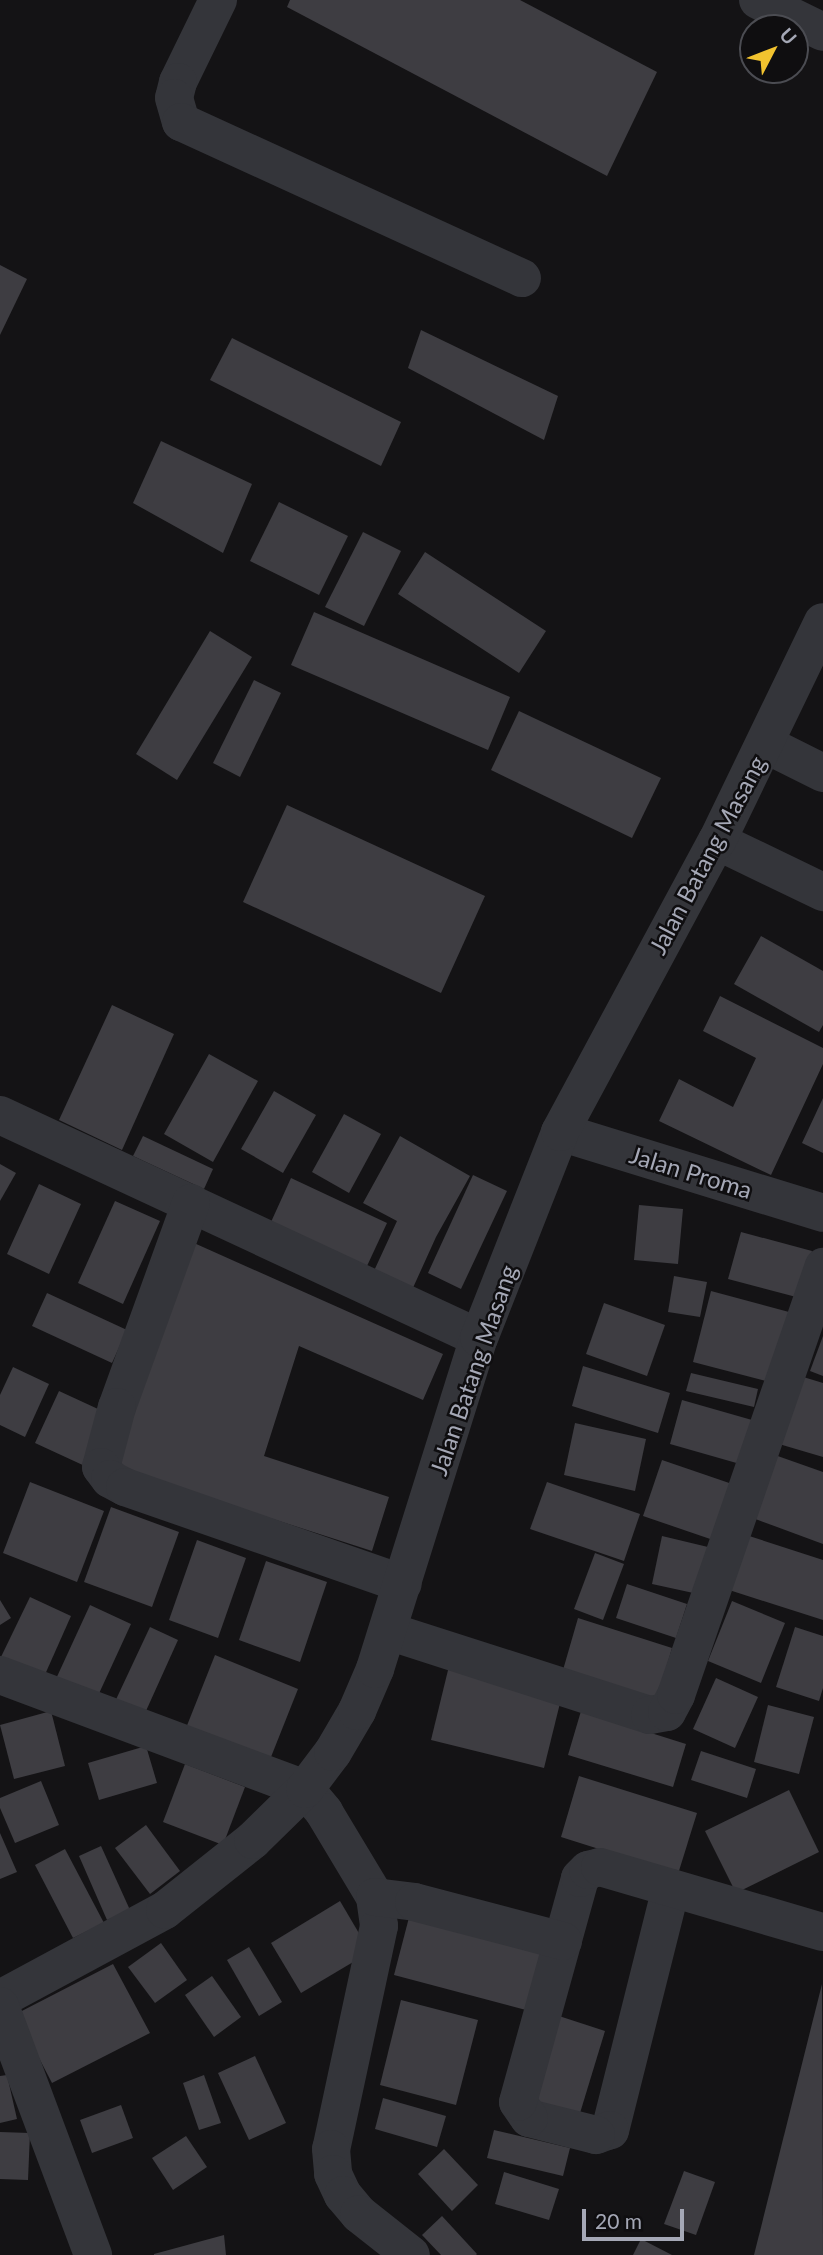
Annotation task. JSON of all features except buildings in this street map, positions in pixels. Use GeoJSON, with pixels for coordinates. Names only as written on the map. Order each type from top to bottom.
{"type":"FeatureCollection","features":[{"type":"Feature","properties":{"kind":"street"},"geometry":{"type":"LineString","coordinates":[[218,0],[178,82],[174,98],[181,122],[522,278]]}},
{"type":"Feature","properties":{"kind":"street"},"geometry":{"type":"LineString","coordinates":[[758,0],[823,32]]}},
{"type":"Feature","properties":{"kind":"street","name":"Jalan Batang Masang"},"geometry":{"type":"LineString","coordinates":[[0,2000],[165,1910],[229,1862],[305,1789],[333,1752],[357,1711],[388,1631],[479,1338],[560,1132],[717,841],[823,622]]}},
{"type":"Feature","properties":{"kind":"street"},"geometry":{"type":"LineString","coordinates":[[765,744],[823,773]]}},
{"type":"Feature","properties":{"kind":"street"},"geometry":{"type":"LineString","coordinates":[[717,841],[823,892]]}},
{"type":"Feature","properties":{"kind":"street"},"geometry":{"type":"LineString","coordinates":[[0,1115],[479,1338]]}},
{"type":"Feature","properties":{"kind":"street","name":"Jalan Proma"},"geometry":{"type":"LineString","coordinates":[[560,1132],[823,1213]]}},
{"type":"Feature","properties":{"kind":"street"},"geometry":{"type":"LineString","coordinates":[[191,1203],[117,1407],[101,1467],[110,1479],[125,1487],[403,1584]]}},
{"type":"Feature","properties":{"kind":"street"},"geometry":{"type":"LineString","coordinates":[[388,1631],[650,1715],[667,1712],[681,1682],[823,1267]]}},
{"type":"Feature","properties":{"kind":"street"},"geometry":{"type":"LineString","coordinates":[[0,1675],[305,1789],[324,1812],[375,1897],[379,1926],[331,2149],[333,2174],[343,2195],[359,2214],[411,2255]]}},
{"type":"Feature","properties":{"kind":"street"},"geometry":{"type":"LineString","coordinates":[[671,1888],[610,2130],[596,2135],[529,2118],[519,2108],[518,2102],[580,1878],[588,1870],[600,1867],[671,1888],[823,1933]]}},
{"type":"Feature","properties":{"kind":"street"},"geometry":{"type":"LineString","coordinates":[[375,1897],[414,1902],[563,1941]]}},
{"type":"Feature","properties":{"kind":"street"},"geometry":{"type":"LineString","coordinates":[[0,2006],[93,2255]]}}]}
